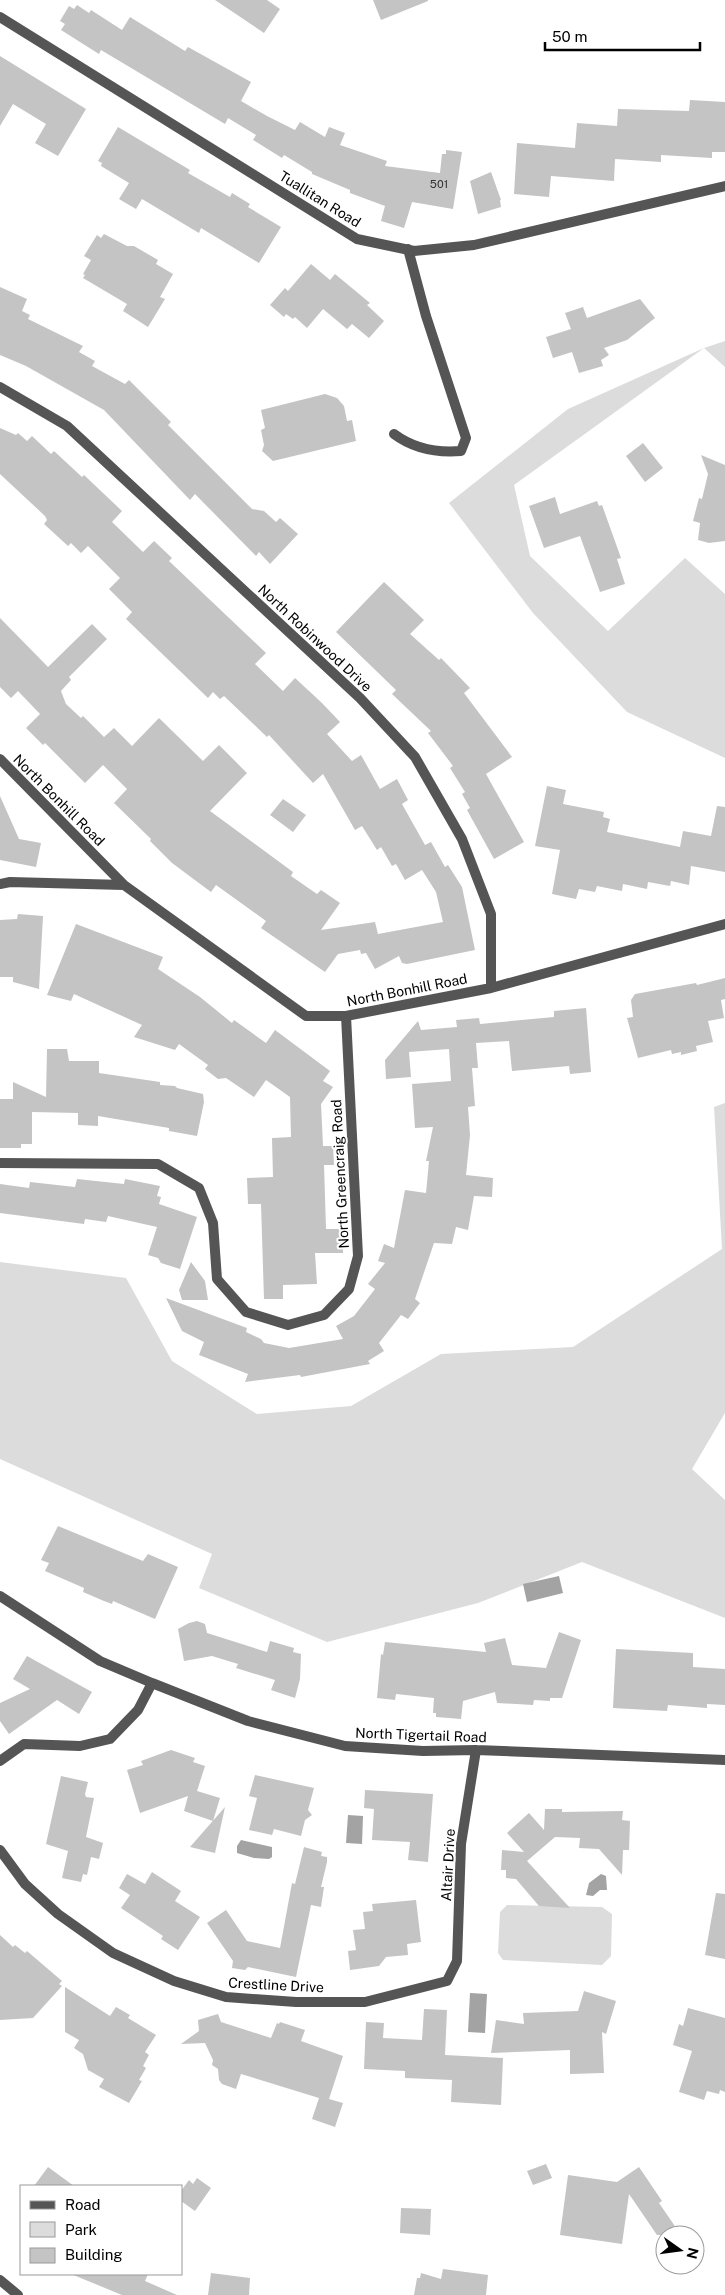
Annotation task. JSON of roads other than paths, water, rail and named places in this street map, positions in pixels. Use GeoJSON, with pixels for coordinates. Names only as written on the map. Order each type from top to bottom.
{"type":"FeatureCollection","features":[{"type":"Feature","properties":{"kind":"street","name":"Tuallitan Road"},"geometry":{"type":"LineString","coordinates":[[0,16],[357,239],[408,250],[474,245],[725,186]]}},
{"type":"Feature","properties":{"kind":"street"},"geometry":{"type":"LineString","coordinates":[[394,434],[406,443],[424,449],[447,452],[461,451],[466,438],[426,316],[408,250]]}},
{"type":"Feature","properties":{"kind":"street","name":"North Robinwood Drive"},"geometry":{"type":"LineString","coordinates":[[0,387],[68,426],[360,698],[414,757],[462,840],[491,914],[490,988]]}},
{"type":"Feature","properties":{"kind":"street","name":"North Bonhill Road"},"geometry":{"type":"LineString","coordinates":[[0,759],[124,885],[306,1016],[346,1016],[490,988],[725,924]]}},
{"type":"Feature","properties":{"kind":"street"},"geometry":{"type":"LineString","coordinates":[[0,884],[10,882],[124,885]]}},
{"type":"Feature","properties":{"kind":"street","name":"North Greencraig Road"},"geometry":{"type":"LineString","coordinates":[[0,1163],[158,1164],[200,1188],[213,1223],[217,1278],[246,1312],[288,1325],[324,1315],[349,1289],[358,1256],[346,1016]]}},
{"type":"Feature","properties":{"kind":"street","name":"North Tigertail Road"},"geometry":{"type":"LineString","coordinates":[[0,1596],[100,1661],[152,1684],[248,1722],[345,1746],[423,1751],[476,1750],[725,1760]]}},
{"type":"Feature","properties":{"kind":"street"},"geometry":{"type":"LineString","coordinates":[[0,1761],[24,1744],[80,1746],[110,1739],[138,1710],[152,1684]]}},
{"type":"Feature","properties":{"kind":"street","name":"Altair Drive"},"geometry":{"type":"LineString","coordinates":[[447,1981],[457,1961],[461,1844],[476,1750]]}},
{"type":"Feature","properties":{"kind":"street","name":"Crestline Drive"},"geometry":{"type":"LineString","coordinates":[[0,1850],[25,1884],[38,1896],[58,1914],[113,1953],[174,1981],[226,1997],[296,2002],[365,2002],[447,1981]]}},
{"type":"Feature","properties":{"kind":"street"},"geometry":{"type":"LineString","coordinates":[[0,2280],[18,2295]]}}]}
